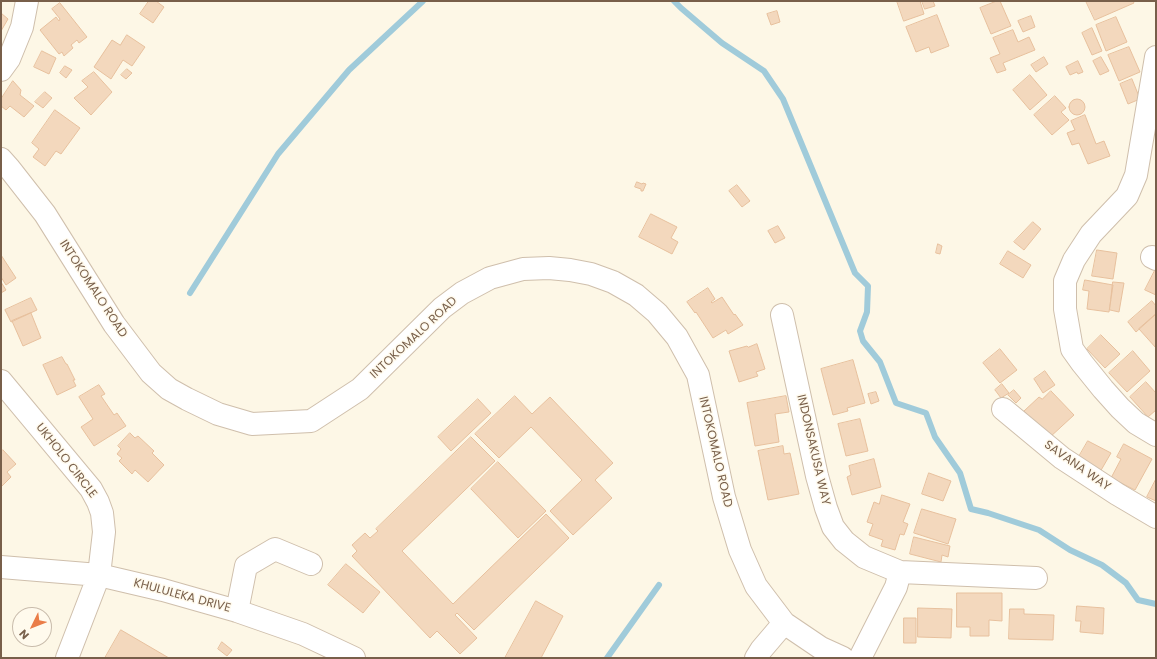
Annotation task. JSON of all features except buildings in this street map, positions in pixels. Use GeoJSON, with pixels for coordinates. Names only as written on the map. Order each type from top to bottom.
{"type":"FeatureCollection","features":[{"type":"Feature","properties":{"kind":"street"},"geometry":{"type":"LineString","coordinates":[[1,70],[9,59],[22,27],[27,1]]}},
{"type":"Feature","properties":{"kind":"street"},"geometry":{"type":"LineString","coordinates":[[1156,57],[1136,175],[1127,196],[1091,234],[1074,260],[1066,281],[1065,309],[1072,349],[1082,363],[1120,408],[1136,422],[1156,435]]}},
{"type":"Feature","properties":{"kind":"street","name":"INTOKOMALO ROAD"},"geometry":{"type":"LineString","coordinates":[[1,159],[45,214],[114,324],[151,373],[168,389],[187,399],[218,414],[252,424],[311,421],[360,389],[442,308],[462,293],[490,278],[523,268],[570,270],[591,274],[613,282],[636,295],[657,313],[677,337],[698,376],[724,497],[740,550],[756,586],[784,623],[821,648],[843,658]]}},
{"type":"Feature","properties":{"kind":"street","name":"INDONSAKUSA WAY"},"geometry":{"type":"LineString","coordinates":[[782,315],[817,476],[833,527],[844,542],[864,557],[900,572],[1036,578]]}},
{"type":"Feature","properties":{"kind":"street","name":"UKHOLO CIRCLE"},"geometry":{"type":"LineString","coordinates":[[1,381],[91,489],[102,513],[104,532],[99,575],[66,658]]}},
{"type":"Feature","properties":{"kind":"street","name":"SAVANA WAY"},"geometry":{"type":"LineString","coordinates":[[1003,409],[1062,458],[1117,494],[1156,517]]}},
{"type":"Feature","properties":{"kind":"street"},"geometry":{"type":"LineString","coordinates":[[237,611],[246,566],[275,549],[311,564]]}},
{"type":"Feature","properties":{"kind":"street","name":"KHULULEKA DRIVE"},"geometry":{"type":"LineString","coordinates":[[1,566],[99,575],[163,590],[237,611],[303,634],[354,658]]}},
{"type":"Feature","properties":{"kind":"street"},"geometry":{"type":"LineString","coordinates":[[860,658],[896,588],[900,572]]}},
{"type":"Feature","properties":{"kind":"street"},"geometry":{"type":"LineString","coordinates":[[756,658],[784,623]]}},
{"type":"Feature","properties":{"kind":"waterway"},"geometry":{"type":"LineString","coordinates":[[190,293],[278,154],[349,70],[423,1]]}},
{"type":"Feature","properties":{"kind":"waterway"},"geometry":{"type":"LineString","coordinates":[[674,1],[722,43],[764,71],[783,99],[855,273],[868,286],[867,312],[860,331],[863,341],[880,362],[896,403],[926,413],[935,437],[960,473],[971,509],[1039,530],[1070,550],[1102,565],[1126,583],[1138,600],[1156,604]]}},
{"type":"Feature","properties":{"kind":"waterway"},"geometry":{"type":"LineString","coordinates":[[607,658],[659,585]]}}]}
